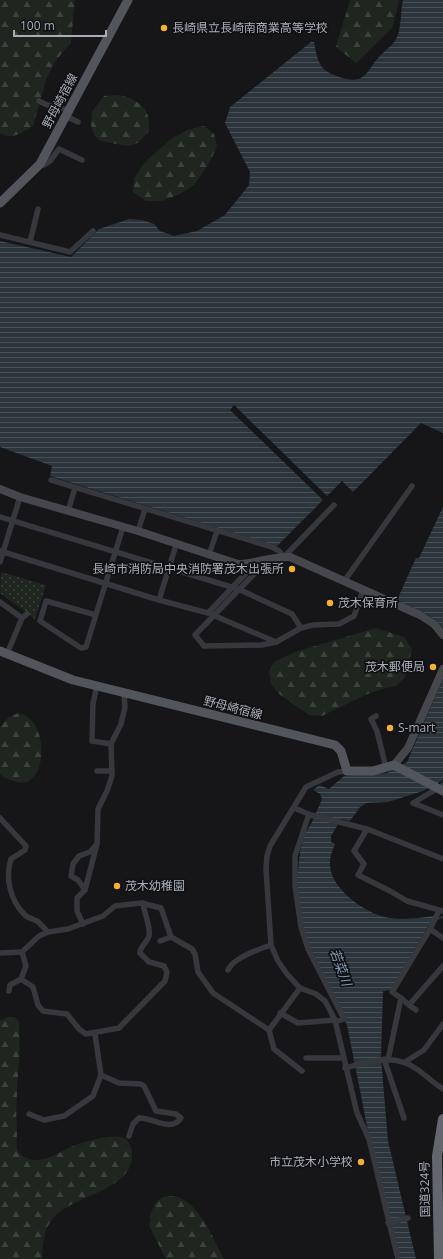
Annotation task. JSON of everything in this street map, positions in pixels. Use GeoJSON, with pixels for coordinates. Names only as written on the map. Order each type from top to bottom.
{"type":"FeatureCollection","features":[{"type":"Feature","properties":{"kind":"highway","name":"国道324号"},"geometry":{"type":"LineString","coordinates":[[439,1259],[437,1156],[443,1119]]}},
{"type":"Feature","properties":{"kind":"main road","name":"野母崎宿線"},"geometry":{"type":"LineString","coordinates":[[0,204],[40,164],[128,0]]}},
{"type":"Feature","properties":{"kind":"main road","name":"野母崎宿線"},"geometry":{"type":"LineString","coordinates":[[3,652],[74,680],[335,745],[341,751],[347,771]]}},
{"type":"Feature","properties":{"kind":"main road"},"geometry":{"type":"LineString","coordinates":[[347,771],[373,771],[390,766],[438,787]]}},
{"type":"Feature","properties":{"kind":"street"},"geometry":{"type":"LineString","coordinates":[[39,101],[48,107],[60,107],[78,122]]}},
{"type":"Feature","properties":{"kind":"street"},"geometry":{"type":"LineString","coordinates":[[40,164],[44,165],[50,161],[59,149],[82,160]]}},
{"type":"Feature","properties":{"kind":"street"},"geometry":{"type":"LineString","coordinates":[[30,242],[38,209]]}},
{"type":"Feature","properties":{"kind":"street"},"geometry":{"type":"LineString","coordinates":[[0,235],[70,252],[93,231]]}},
{"type":"Feature","properties":{"kind":"street"},"geometry":{"type":"LineString","coordinates":[[51,480],[272,547],[279,551],[284,557]]}},
{"type":"Feature","properties":{"kind":"street"},"geometry":{"type":"LineString","coordinates":[[345,580],[412,486]]}},
{"type":"Feature","properties":{"kind":"street"},"geometry":{"type":"LineString","coordinates":[[68,511],[74,488]]}},
{"type":"Feature","properties":{"kind":"street"},"geometry":{"type":"LineString","coordinates":[[0,489],[20,497],[138,531],[176,545],[238,564],[255,563],[278,556],[300,561],[420,615],[434,624],[443,635]]}},
{"type":"Feature","properties":{"kind":"street"},"geometry":{"type":"LineString","coordinates":[[0,562],[1,552],[20,497]]}},
{"type":"Feature","properties":{"kind":"street"},"geometry":{"type":"LineString","coordinates":[[284,557],[334,505]]}},
{"type":"Feature","properties":{"kind":"street"},"geometry":{"type":"LineString","coordinates":[[138,531],[145,509]]}},
{"type":"Feature","properties":{"kind":"street"},"geometry":{"type":"LineString","coordinates":[[0,517],[168,569],[236,588],[292,614],[301,628]]}},
{"type":"Feature","properties":{"kind":"street"},"geometry":{"type":"LineString","coordinates":[[96,615],[46,601],[40,621],[81,648],[86,647],[106,584],[122,527]]}},
{"type":"Feature","properties":{"kind":"street"},"geometry":{"type":"LineString","coordinates":[[209,555],[217,531]]}},
{"type":"Feature","properties":{"kind":"street"},"geometry":{"type":"LineString","coordinates":[[159,600],[176,545]]}},
{"type":"Feature","properties":{"kind":"street"},"geometry":{"type":"LineString","coordinates":[[1,552],[210,614],[276,642]]}},
{"type":"Feature","properties":{"kind":"street"},"geometry":{"type":"LineString","coordinates":[[255,563],[255,573],[236,588],[210,614],[195,635],[204,646],[262,645],[276,642],[301,628],[313,625],[334,625],[348,620],[356,611],[363,590]]}},
{"type":"Feature","properties":{"kind":"street"},"geometry":{"type":"LineString","coordinates":[[0,602],[25,617],[3,652]]}},
{"type":"Feature","properties":{"kind":"street"},"geometry":{"type":"LineString","coordinates":[[376,716],[371,719],[390,766],[408,748],[443,669]]}},
{"type":"Feature","properties":{"kind":"street"},"geometry":{"type":"LineString","coordinates":[[97,686],[93,703],[92,741],[111,744]]}},
{"type":"Feature","properties":{"kind":"street"},"geometry":{"type":"LineString","coordinates":[[83,924],[77,911],[77,898],[85,890],[98,844],[98,809],[108,791],[112,771],[111,744],[121,724],[125,707],[124,693]]}},
{"type":"Feature","properties":{"kind":"street"},"geometry":{"type":"LineString","coordinates":[[97,771],[112,771]]}},
{"type":"Feature","properties":{"kind":"street"},"geometry":{"type":"LineString","coordinates":[[347,771],[338,772],[306,787],[274,838],[267,856],[268,911],[271,945],[278,961],[300,988],[316,994],[325,1001],[335,1021],[345,1068],[357,1113],[369,1139],[398,1259]]}},
{"type":"Feature","properties":{"kind":"street"},"geometry":{"type":"LineString","coordinates":[[438,787],[413,803],[443,815]]}},
{"type":"Feature","properties":{"kind":"street"},"geometry":{"type":"LineString","coordinates":[[294,808],[310,814],[367,829],[443,859]]}},
{"type":"Feature","properties":{"kind":"street"},"geometry":{"type":"LineString","coordinates":[[280,1013],[298,1023],[335,1021],[344,1019],[308,949],[301,927],[295,886],[295,856],[310,814]]}},
{"type":"Feature","properties":{"kind":"street"},"geometry":{"type":"LineString","coordinates":[[1,819],[26,846],[24,850],[11,859],[8,867],[10,886],[14,901],[23,913],[39,922],[48,932]]}},
{"type":"Feature","properties":{"kind":"street"},"geometry":{"type":"LineString","coordinates":[[367,829],[354,851],[364,864],[358,875],[407,901],[439,913],[392,992],[416,1010]]}},
{"type":"Feature","properties":{"kind":"street"},"geometry":{"type":"LineString","coordinates":[[85,890],[78,880],[71,876],[73,864],[80,856],[87,854],[98,844]]}},
{"type":"Feature","properties":{"kind":"street"},"geometry":{"type":"LineString","coordinates":[[21,979],[33,987],[38,1005],[43,1011],[67,1014],[85,1033],[96,1034],[119,1028],[165,981],[167,972],[164,966],[149,962],[140,953],[140,949],[147,941],[149,932],[143,904]]}},
{"type":"Feature","properties":{"kind":"street"},"geometry":{"type":"LineString","coordinates":[[0,953],[22,952],[39,936],[48,932],[68,929],[83,924],[102,916],[115,906],[143,904],[157,906],[163,910],[171,937],[192,949],[195,954],[198,972],[213,993],[269,1030],[274,1049],[302,1071]]}},
{"type":"Feature","properties":{"kind":"street"},"geometry":{"type":"LineString","coordinates":[[431,927],[443,938]]}},
{"type":"Feature","properties":{"kind":"street"},"geometry":{"type":"LineString","coordinates":[[160,941],[171,937]]}},
{"type":"Feature","properties":{"kind":"street"},"geometry":{"type":"LineString","coordinates":[[228,970],[230,966],[246,956],[271,945]]}},
{"type":"Feature","properties":{"kind":"street"},"geometry":{"type":"LineString","coordinates":[[9,991],[10,985],[21,979],[26,966],[22,952]]}},
{"type":"Feature","properties":{"kind":"street"},"geometry":{"type":"LineString","coordinates":[[409,1005],[443,966]]}},
{"type":"Feature","properties":{"kind":"street"},"geometry":{"type":"LineString","coordinates":[[269,1030],[280,1013],[300,988]]}},
{"type":"Feature","properties":{"kind":"street"},"geometry":{"type":"LineString","coordinates":[[401,998],[385,1060],[404,1118]]}},
{"type":"Feature","properties":{"kind":"street"},"geometry":{"type":"LineString","coordinates":[[404,1062],[424,1050],[443,1024]]}},
{"type":"Feature","properties":{"kind":"street"},"geometry":{"type":"LineString","coordinates":[[29,1114],[44,1120],[64,1116],[93,1096],[101,1075],[96,1034]]}},
{"type":"Feature","properties":{"kind":"street"},"geometry":{"type":"LineString","coordinates":[[306,1058],[343,1058]]}},
{"type":"Feature","properties":{"kind":"street"},"geometry":{"type":"LineString","coordinates":[[345,1068],[385,1060],[404,1062],[443,1089]]}},
{"type":"Feature","properties":{"kind":"street"},"geometry":{"type":"LineString","coordinates":[[101,1075],[119,1083],[141,1084],[144,1086],[156,1111],[176,1114],[181,1118],[178,1122],[172,1125],[139,1118],[133,1124],[129,1136]]}},
{"type":"Feature","properties":{"kind":"street"},"geometry":{"type":"LineString","coordinates":[[390,1222],[408,1218]]}},
{"type":"Feature","properties":{"kind":"green space"},"geometry":{"type":"Polygon","coordinates":[[[0,0],[75,0],[71,42],[55,62],[47,77],[33,126],[13,136],[0,133],[0,0]]]}},
{"type":"Feature","properties":{"kind":"green space"},"geometry":{"type":"Polygon","coordinates":[[[350,0],[399,0],[393,27],[356,63],[336,47],[350,0]]]}},
{"type":"Feature","properties":{"kind":"green space"},"geometry":{"type":"Polygon","coordinates":[[[119,95],[133,100],[143,107],[146,111],[149,123],[149,131],[138,143],[127,146],[101,141],[94,135],[91,125],[92,112],[104,96],[119,95]]]}},
{"type":"Feature","properties":{"kind":"green space"},"geometry":{"type":"Polygon","coordinates":[[[204,126],[214,134],[217,147],[208,165],[194,185],[180,194],[162,201],[146,201],[133,192],[134,178],[145,162],[171,139],[187,130],[204,126]]]}},
{"type":"Feature","properties":{"kind":"green space"},"geometry":{"type":"Polygon","coordinates":[[[1,572],[46,585],[35,619],[0,593],[1,572]]]}},
{"type":"Feature","properties":{"kind":"green space"},"geometry":{"type":"Polygon","coordinates":[[[376,628],[404,637],[412,649],[405,677],[396,686],[365,695],[322,716],[309,715],[279,694],[271,684],[269,671],[274,662],[295,652],[376,628]]]}},
{"type":"Feature","properties":{"kind":"green space"},"geometry":{"type":"Polygon","coordinates":[[[18,713],[29,718],[36,727],[42,752],[40,765],[35,775],[27,782],[17,782],[0,774],[0,727],[8,718],[18,713]]]}},
{"type":"Feature","properties":{"kind":"green space"},"geometry":{"type":"Polygon","coordinates":[[[8,1017],[14,1017],[19,1021],[20,1049],[16,1117],[17,1149],[20,1154],[29,1159],[40,1160],[51,1157],[81,1143],[114,1136],[126,1139],[132,1151],[130,1165],[124,1176],[102,1191],[63,1209],[54,1217],[46,1231],[43,1242],[42,1259],[0,1259],[0,1021],[8,1017]]]}},
{"type":"Feature","properties":{"kind":"green space"},"geometry":{"type":"Polygon","coordinates":[[[176,1196],[185,1200],[199,1214],[224,1259],[166,1259],[149,1226],[151,1213],[155,1203],[163,1197],[176,1196]]]}},
{"type":"Feature","properties":{"kind":"water"},"geometry":{"type":"Polygon","coordinates":[[[403,0],[443,0],[443,433],[421,423],[353,492],[342,481],[327,496],[234,405],[230,410],[323,500],[277,546],[50,476],[52,466],[0,447],[0,241],[71,257],[99,229],[129,219],[142,220],[154,224],[160,231],[174,236],[197,231],[225,215],[249,185],[250,172],[225,123],[230,107],[311,42],[314,42],[320,64],[325,70],[343,78],[353,80],[361,78],[367,73],[381,54],[397,37],[400,28],[403,0]]]}},
{"type":"Feature","properties":{"kind":"water"},"geometry":{"type":"Polygon","coordinates":[[[443,507],[443,628],[428,615],[397,600],[416,558],[419,558],[443,507]]]}},
{"type":"Feature","properties":{"kind":"water","name":"若菜川"},"geometry":{"type":"Polygon","coordinates":[[[443,679],[443,780],[423,791],[388,802],[366,803],[360,807],[350,821],[341,819],[331,836],[331,842],[335,844],[330,860],[331,872],[342,891],[351,899],[371,912],[391,918],[407,919],[434,916],[391,990],[383,991],[381,1058],[388,1141],[416,1259],[400,1259],[368,1131],[347,1025],[308,943],[301,921],[297,880],[300,852],[304,835],[312,822],[322,799],[320,794],[313,790],[319,785],[329,789],[344,776],[387,773],[407,762],[443,679]]]}},
{"type":"Feature","properties":{"kind":"waterway"},"geometry":{"type":"LineString","coordinates":[[437,919],[443,917]]}},
{"type":"Feature","properties":{"kind":"place","name":"長崎県立長崎南商業高等学校"},"geometry":{"type":"Point","coordinates":[164,28]}},
{"type":"Feature","properties":{"kind":"place","name":"長崎市消防局中央消防署茂木出張所"},"geometry":{"type":"Point","coordinates":[292,569]}},
{"type":"Feature","properties":{"kind":"place","name":"茂木保育所"},"geometry":{"type":"Point","coordinates":[330,603]}},
{"type":"Feature","properties":{"kind":"place","name":"茂木郵便局"},"geometry":{"type":"Point","coordinates":[433,667]}},
{"type":"Feature","properties":{"kind":"place","name":"S-mart"},"geometry":{"type":"Point","coordinates":[390,728]}},
{"type":"Feature","properties":{"kind":"place","name":"茂木幼稚園"},"geometry":{"type":"Point","coordinates":[117,886]}},
{"type":"Feature","properties":{"kind":"place","name":"市立茂木小学校"},"geometry":{"type":"Point","coordinates":[361,1162]}}]}
